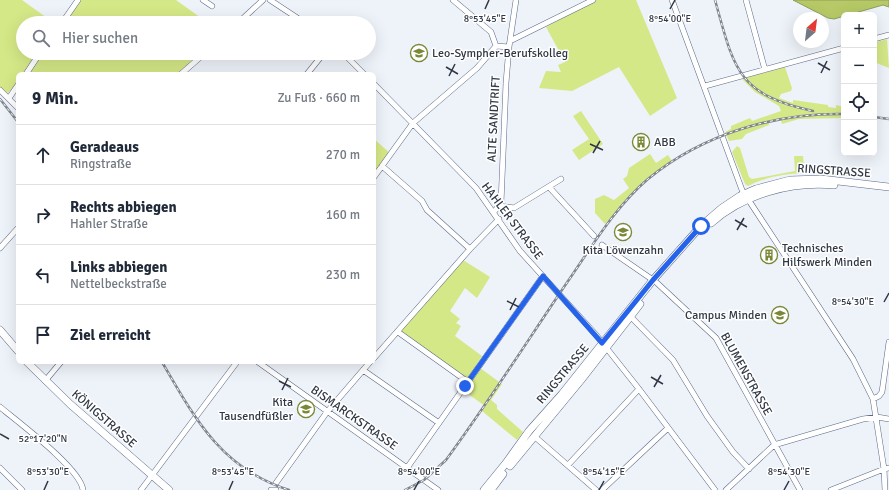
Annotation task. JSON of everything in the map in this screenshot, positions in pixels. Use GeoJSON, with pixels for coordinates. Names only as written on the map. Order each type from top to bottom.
{"type":"FeatureCollection","features":[{"type":"Feature","properties":{"kind":"main road","name":"RINGSTRASSE"},"geometry":{"type":"LineString","coordinates":[[491,490],[655,282],[708,226],[724,213],[746,197],[777,182],[799,179],[821,179],[889,186]]}},
{"type":"Feature","properties":{"kind":"main road","name":"RINGSTRASSE"},"geometry":{"type":"LineString","coordinates":[[746,197],[777,189],[827,184],[889,191]]}},
{"type":"Feature","properties":{"kind":"main road","name":"RINGSTRASSE"},"geometry":{"type":"LineString","coordinates":[[484,490],[529,431],[631,316],[655,282]]}},
{"type":"Feature","properties":{"kind":"main road"},"geometry":{"type":"LineString","coordinates":[[0,330],[16,349]]}},
{"type":"Feature","properties":{"kind":"main road","name":"KÖNIGSTRASSE"},"geometry":{"type":"LineString","coordinates":[[29,364],[45,381],[169,490]]}},
{"type":"Feature","properties":{"kind":"street"},"geometry":{"type":"LineString","coordinates":[[67,16],[78,0]]}},
{"type":"Feature","properties":{"kind":"street"},"geometry":{"type":"LineString","coordinates":[[203,0],[212,6]]}},
{"type":"Feature","properties":{"kind":"street"},"geometry":{"type":"LineString","coordinates":[[246,16],[263,0]]}},
{"type":"Feature","properties":{"kind":"street"},"geometry":{"type":"LineString","coordinates":[[270,0],[294,16]]}},
{"type":"Feature","properties":{"kind":"street"},"geometry":{"type":"LineString","coordinates":[[453,0],[491,32],[496,46]]}},
{"type":"Feature","properties":{"kind":"street","name":"ALTE SANDTRIFT"},"geometry":{"type":"LineString","coordinates":[[500,206],[503,123],[509,47],[516,0]]}},
{"type":"Feature","properties":{"kind":"street"},"geometry":{"type":"LineString","coordinates":[[510,41],[593,0]]}},
{"type":"Feature","properties":{"kind":"street"},"geometry":{"type":"LineString","coordinates":[[672,0],[746,197],[853,359],[873,399],[887,468],[886,490]]}},
{"type":"Feature","properties":{"kind":"street"},"geometry":{"type":"LineString","coordinates":[[746,0],[765,70]]}},
{"type":"Feature","properties":{"kind":"street"},"geometry":{"type":"LineString","coordinates":[[877,38],[889,35]]}},
{"type":"Feature","properties":{"kind":"street"},"geometry":{"type":"LineString","coordinates":[[496,46],[509,47]]}},
{"type":"Feature","properties":{"kind":"street"},"geometry":{"type":"LineString","coordinates":[[376,174],[413,123],[477,68],[496,46]]}},
{"type":"Feature","properties":{"kind":"street"},"geometry":{"type":"LineString","coordinates":[[705,86],[841,49]]}},
{"type":"Feature","properties":{"kind":"street"},"geometry":{"type":"LineString","coordinates":[[27,72],[35,60]]}},
{"type":"Feature","properties":{"kind":"street"},"geometry":{"type":"LineString","coordinates":[[183,72],[197,60]]}},
{"type":"Feature","properties":{"kind":"street"},"geometry":{"type":"LineString","coordinates":[[308,72],[318,60]]}},
{"type":"Feature","properties":{"kind":"street"},"geometry":{"type":"LineString","coordinates":[[350,60],[362,72]]}},
{"type":"Feature","properties":{"kind":"street","name":"HAHLER STRASSE"},"geometry":{"type":"LineString","coordinates":[[376,86],[469,180],[494,212],[520,251],[604,346],[639,389],[715,490]]}},
{"type":"Feature","properties":{"kind":"street"},"geometry":{"type":"LineString","coordinates":[[8,98],[16,88]]}},
{"type":"Feature","properties":{"kind":"street"},"geometry":{"type":"LineString","coordinates":[[0,90],[16,106]]}},
{"type":"Feature","properties":{"kind":"street"},"geometry":{"type":"LineString","coordinates":[[382,166],[422,200],[427,210],[470,249]]}},
{"type":"Feature","properties":{"kind":"street"},"geometry":{"type":"LineString","coordinates":[[494,212],[500,206],[514,208],[561,179]]}},
{"type":"Feature","properties":{"kind":"street"},"geometry":{"type":"LineString","coordinates":[[549,187],[594,236]]}},
{"type":"Feature","properties":{"kind":"street"},"geometry":{"type":"LineString","coordinates":[[376,356],[470,249],[499,219]]}},
{"type":"Feature","properties":{"kind":"street"},"geometry":{"type":"LineString","coordinates":[[0,248],[16,230]]}},
{"type":"Feature","properties":{"kind":"street","name":"BLUMENSTRASSE"},"geometry":{"type":"LineString","coordinates":[[602,245],[655,282],[716,338],[800,490]]}},
{"type":"Feature","properties":{"kind":"street"},"geometry":{"type":"LineString","coordinates":[[407,468],[543,276]]}},
{"type":"Feature","properties":{"kind":"street"},"geometry":{"type":"LineString","coordinates":[[631,316],[673,360],[707,416],[733,452],[748,469]]}},
{"type":"Feature","properties":{"kind":"street"},"geometry":{"type":"LineString","coordinates":[[398,332],[468,382]]}},
{"type":"Feature","properties":{"kind":"street"},"geometry":{"type":"LineString","coordinates":[[873,399],[879,396],[882,392],[889,342]]}},
{"type":"Feature","properties":{"kind":"street"},"geometry":{"type":"LineString","coordinates":[[45,381],[59,364]]}},
{"type":"Feature","properties":{"kind":"street"},"geometry":{"type":"LineString","coordinates":[[142,490],[236,364]]}},
{"type":"Feature","properties":{"kind":"street","name":"BISMARCKSTRASSE"},"geometry":{"type":"LineString","coordinates":[[261,364],[407,468],[434,489]]}},
{"type":"Feature","properties":{"kind":"street"},"geometry":{"type":"LineString","coordinates":[[276,483],[327,412],[368,364]]}},
{"type":"Feature","properties":{"kind":"street"},"geometry":{"type":"LineString","coordinates":[[364,370],[439,423]]}},
{"type":"Feature","properties":{"kind":"street"},"geometry":{"type":"LineString","coordinates":[[568,465],[639,389]]}},
{"type":"Feature","properties":{"kind":"street"},"geometry":{"type":"LineString","coordinates":[[0,407],[68,465],[80,481],[83,490]]}},
{"type":"Feature","properties":{"kind":"street"},"geometry":{"type":"LineString","coordinates":[[726,490],[774,445],[877,417],[889,419]]}},
{"type":"Feature","properties":{"kind":"street"},"geometry":{"type":"LineString","coordinates":[[602,490],[668,428]]}},
{"type":"Feature","properties":{"kind":"street"},"geometry":{"type":"LineString","coordinates":[[534,436],[596,490]]}},
{"type":"Feature","properties":{"kind":"street"},"geometry":{"type":"LineString","coordinates":[[0,468],[22,490]]}},
{"type":"Feature","properties":{"kind":"street"},"geometry":{"type":"LineString","coordinates":[[831,490],[887,468]]}},
{"type":"Feature","properties":{"kind":"shaded area"},"geometry":{"type":"Polygon","coordinates":[[[0,0],[22,0],[44,16],[16,16],[16,60],[33,60],[25,72],[16,72],[16,84],[8,93],[0,87],[0,0]]]}},
{"type":"Feature","properties":{"kind":"shaded area"},"geometry":{"type":"Polygon","coordinates":[[[80,0],[176,0],[198,16],[69,16],[80,0]]]}},
{"type":"Feature","properties":{"kind":"shaded area"},"geometry":{"type":"Polygon","coordinates":[[[596,0],[636,0],[677,98],[650,116],[619,67],[572,91],[539,88],[546,71],[561,72],[558,65],[565,62],[546,27],[596,0]]]}},
{"type":"Feature","properties":{"kind":"shaded area"},"geometry":{"type":"Polygon","coordinates":[[[793,0],[889,0],[889,7],[883,5],[858,12],[841,12],[841,17],[834,19],[829,18],[829,12],[816,12],[793,0]]]}},
{"type":"Feature","properties":{"kind":"shaded area"},"geometry":{"type":"Polygon","coordinates":[[[887,39],[889,68],[877,63],[877,42],[887,39]]]}},
{"type":"Feature","properties":{"kind":"shaded area"},"geometry":{"type":"Polygon","coordinates":[[[38,60],[192,60],[179,72],[30,72],[38,60]]]}},
{"type":"Feature","properties":{"kind":"shaded area"},"geometry":{"type":"Polygon","coordinates":[[[785,67],[792,88],[791,91],[781,94],[779,98],[793,103],[793,100],[828,105],[828,107],[836,108],[836,105],[841,106],[841,118],[799,119],[782,124],[781,120],[769,122],[769,125],[746,134],[742,139],[729,141],[725,132],[731,129],[731,126],[750,118],[752,121],[781,111],[779,106],[755,92],[742,79],[785,67]]]}},
{"type":"Feature","properties":{"kind":"shaded area"},"geometry":{"type":"Polygon","coordinates":[[[581,111],[603,144],[579,160],[572,150],[589,139],[573,116],[581,111]]]}},
{"type":"Feature","properties":{"kind":"shaded area"},"geometry":{"type":"Polygon","coordinates":[[[376,141],[391,154],[376,173],[376,141]]]}},
{"type":"Feature","properties":{"kind":"shaded area"},"geometry":{"type":"Polygon","coordinates":[[[737,146],[740,148],[749,177],[752,179],[795,171],[794,156],[803,156],[804,168],[832,167],[832,171],[859,170],[859,177],[816,173],[788,174],[761,180],[748,186],[745,184],[732,152],[737,146]]]}},
{"type":"Feature","properties":{"kind":"shaded area"},"geometry":{"type":"Polygon","coordinates":[[[650,154],[656,163],[668,155],[672,161],[639,186],[605,224],[595,213],[595,199],[604,195],[614,200],[629,188],[623,179],[627,176],[629,168],[650,154]]]}},
{"type":"Feature","properties":{"kind":"shaded area"},"geometry":{"type":"Polygon","coordinates":[[[463,260],[490,277],[477,298],[465,288],[450,311],[460,319],[456,323],[461,326],[455,336],[482,356],[476,365],[502,384],[491,400],[497,405],[497,409],[523,432],[517,440],[482,411],[485,406],[464,391],[470,382],[400,331],[463,260]]]}},
{"type":"Feature","properties":{"kind":"railway"},"geometry":{"type":"LineString","coordinates":[[715,0],[734,61],[743,75],[754,87],[768,96],[788,104],[813,111]]}},
{"type":"Feature","properties":{"kind":"railway"},"geometry":{"type":"LineString","coordinates":[[0,99],[16,119]]}},
{"type":"Feature","properties":{"kind":"railway"},"geometry":{"type":"LineString","coordinates":[[405,490],[424,480],[446,460],[492,395],[604,228],[625,202],[648,179],[669,163],[692,150],[716,138],[740,129],[792,117],[841,114]]}},
{"type":"Feature","properties":{"kind":"railway"},"geometry":{"type":"LineString","coordinates":[[877,117],[889,119]]}},
{"type":"Feature","properties":{"kind":"railway"},"geometry":{"type":"LineString","coordinates":[[163,364],[186,403],[213,440],[228,455],[246,469],[266,481],[289,490]]}},
{"type":"Feature","properties":{"kind":"place","name":"Leo-Sympher-Berufskolleg"},"geometry":{"type":"Point","coordinates":[419,53]}},
{"type":"Feature","properties":{"kind":"place","name":"ABB"},"geometry":{"type":"Point","coordinates":[641,142]}},
{"type":"Feature","properties":{"kind":"place","name":"Kita Löwenzahn"},"geometry":{"type":"Point","coordinates":[623,232]}},
{"type":"Feature","properties":{"kind":"place","name":"Technisches Hilfswerk Minden"},"geometry":{"type":"Point","coordinates":[769,255]}},
{"type":"Feature","properties":{"kind":"place","name":"Campus Minden"},"geometry":{"type":"Point","coordinates":[780,315]}},
{"type":"Feature","properties":{"kind":"place","name":"Kita Tausendfüßler"},"geometry":{"type":"Point","coordinates":[306,409]}},
{"type":"Feature","properties":{"kind":"route"},"geometry":{"type":"LineString","coordinates":[[465,386],[543,276],[602,343],[653,280],[701,226]]}}]}
